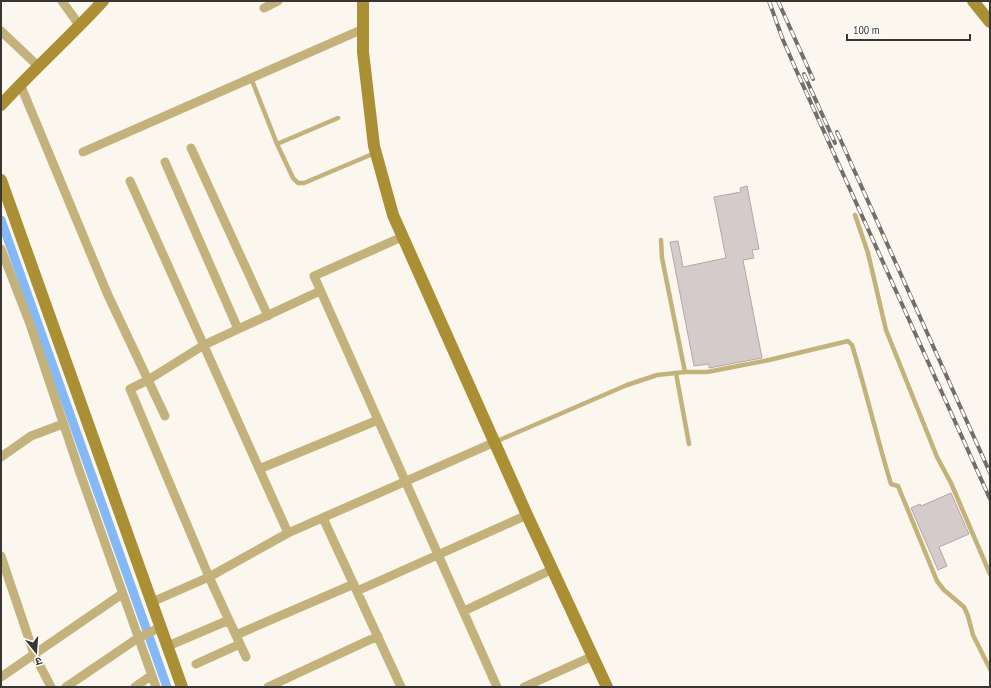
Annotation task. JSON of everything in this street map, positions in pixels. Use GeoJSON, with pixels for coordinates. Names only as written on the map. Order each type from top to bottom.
{"type":"FeatureCollection","features":[{"type":"Feature","properties":{"kind":"street"},"geometry":{"type":"LineString","coordinates":[[62,1],[80,26]]}},
{"type":"Feature","properties":{"kind":"street"},"geometry":{"type":"LineString","coordinates":[[1,105],[103,1]]}},
{"type":"Feature","properties":{"kind":"street"},"geometry":{"type":"LineString","coordinates":[[264,8],[278,1]]}},
{"type":"Feature","properties":{"kind":"street"},"geometry":{"type":"LineString","coordinates":[[362,1],[363,52],[376,153],[393,215],[527,515],[607,687]]}},
{"type":"Feature","properties":{"kind":"street"},"geometry":{"type":"LineString","coordinates":[[973,1],[990,22]]}},
{"type":"Feature","properties":{"kind":"street"},"geometry":{"type":"LineString","coordinates":[[83,152],[363,29]]}},
{"type":"Feature","properties":{"kind":"street"},"geometry":{"type":"LineString","coordinates":[[1,31],[38,66]]}},
{"type":"Feature","properties":{"kind":"street"},"geometry":{"type":"LineString","coordinates":[[20,84],[106,293],[165,416]]}},
{"type":"Feature","properties":{"kind":"street"},"geometry":{"type":"LineString","coordinates":[[191,148],[268,316]]}},
{"type":"Feature","properties":{"kind":"street"},"geometry":{"type":"LineString","coordinates":[[165,162],[238,329]]}},
{"type":"Feature","properties":{"kind":"street"},"geometry":{"type":"LineString","coordinates":[[1,180],[152,602],[158,628],[168,646],[182,687]]}},
{"type":"Feature","properties":{"kind":"street"},"geometry":{"type":"LineString","coordinates":[[130,181],[288,533]]}},
{"type":"Feature","properties":{"kind":"street"},"geometry":{"type":"LineString","coordinates":[[402,237],[314,276],[498,687]]}},
{"type":"Feature","properties":{"kind":"street"},"geometry":{"type":"LineString","coordinates":[[1,249],[30,324],[122,594],[141,636],[156,687]]}},
{"type":"Feature","properties":{"kind":"street"},"geometry":{"type":"LineString","coordinates":[[246,657],[210,577],[130,389],[148,380],[204,345],[320,291]]}},
{"type":"Feature","properties":{"kind":"street"},"geometry":{"type":"LineString","coordinates":[[260,469],[378,420]]}},
{"type":"Feature","properties":{"kind":"street"},"geometry":{"type":"LineString","coordinates":[[1,457],[32,436],[63,424]]}},
{"type":"Feature","properties":{"kind":"street"},"geometry":{"type":"LineString","coordinates":[[152,602],[210,577],[288,533],[495,442]]}},
{"type":"Feature","properties":{"kind":"street"},"geometry":{"type":"LineString","coordinates":[[196,664],[238,640],[355,587],[438,554],[527,515]]}},
{"type":"Feature","properties":{"kind":"street"},"geometry":{"type":"LineString","coordinates":[[323,518],[401,687]]}},
{"type":"Feature","properties":{"kind":"street"},"geometry":{"type":"LineString","coordinates":[[1,556],[3,567],[34,654],[50,687]]}},
{"type":"Feature","properties":{"kind":"street"},"geometry":{"type":"LineString","coordinates":[[464,611],[553,569]]}},
{"type":"Feature","properties":{"kind":"street"},"geometry":{"type":"LineString","coordinates":[[1,677],[122,594]]}},
{"type":"Feature","properties":{"kind":"street"},"geometry":{"type":"LineString","coordinates":[[168,646],[229,620]]}},
{"type":"Feature","properties":{"kind":"street"},"geometry":{"type":"LineString","coordinates":[[66,687],[141,636],[158,628]]}},
{"type":"Feature","properties":{"kind":"street"},"geometry":{"type":"LineString","coordinates":[[268,687],[280,684],[378,636]]}},
{"type":"Feature","properties":{"kind":"street"},"geometry":{"type":"LineString","coordinates":[[524,687],[593,656]]}},
{"type":"Feature","properties":{"kind":"street"},"geometry":{"type":"LineString","coordinates":[[135,687],[152,675]]}},
{"type":"Feature","properties":{"kind":"lane"},"geometry":{"type":"LineString","coordinates":[[251,78],[277,144],[293,178],[298,183],[304,183],[376,153]]}},
{"type":"Feature","properties":{"kind":"lane"},"geometry":{"type":"LineString","coordinates":[[277,144],[338,118]]}},
{"type":"Feature","properties":{"kind":"lane"},"geometry":{"type":"LineString","coordinates":[[855,215],[868,253],[886,330],[937,457],[951,483],[990,574]]}},
{"type":"Feature","properties":{"kind":"lane"},"geometry":{"type":"LineString","coordinates":[[661,240],[662,258],[685,372]]}},
{"type":"Feature","properties":{"kind":"lane"},"geometry":{"type":"LineString","coordinates":[[495,442],[627,385],[657,375],[685,372],[707,372],[769,360],[848,341],[852,345],[859,368],[891,484],[898,486],[937,581],[944,590],[964,606],[972,635],[990,669]]}},
{"type":"Feature","properties":{"kind":"lane"},"geometry":{"type":"LineString","coordinates":[[676,373],[689,444]]}},
{"type":"Feature","properties":{"kind":"building"},"geometry":{"type":"Polygon","coordinates":[[[747,186],[759,249],[752,250],[754,258],[743,260],[762,358],[709,368],[709,364],[694,366],[670,242],[678,241],[683,267],[726,258],[714,197],[741,192],[740,188],[747,186]]]}},
{"type":"Feature","properties":{"kind":"building"},"geometry":{"type":"Polygon","coordinates":[[[951,493],[969,534],[939,547],[947,566],[938,570],[911,508],[920,504],[921,506],[951,493]]]}},
{"type":"Feature","properties":{"kind":"waterway"},"geometry":{"type":"LineString","coordinates":[[1,220],[167,687]]}},
{"type":"Feature","properties":{"kind":"railway"},"geometry":{"type":"LineString","coordinates":[[769,1],[783,40],[797,72],[990,499]]}},
{"type":"Feature","properties":{"kind":"railway"},"geometry":{"type":"LineString","coordinates":[[778,1],[813,79]]}},
{"type":"Feature","properties":{"kind":"railway"},"geometry":{"type":"LineString","coordinates":[[804,74],[835,143]]}},
{"type":"Feature","properties":{"kind":"railway"},"geometry":{"type":"LineString","coordinates":[[837,132],[990,473]]}}]}
